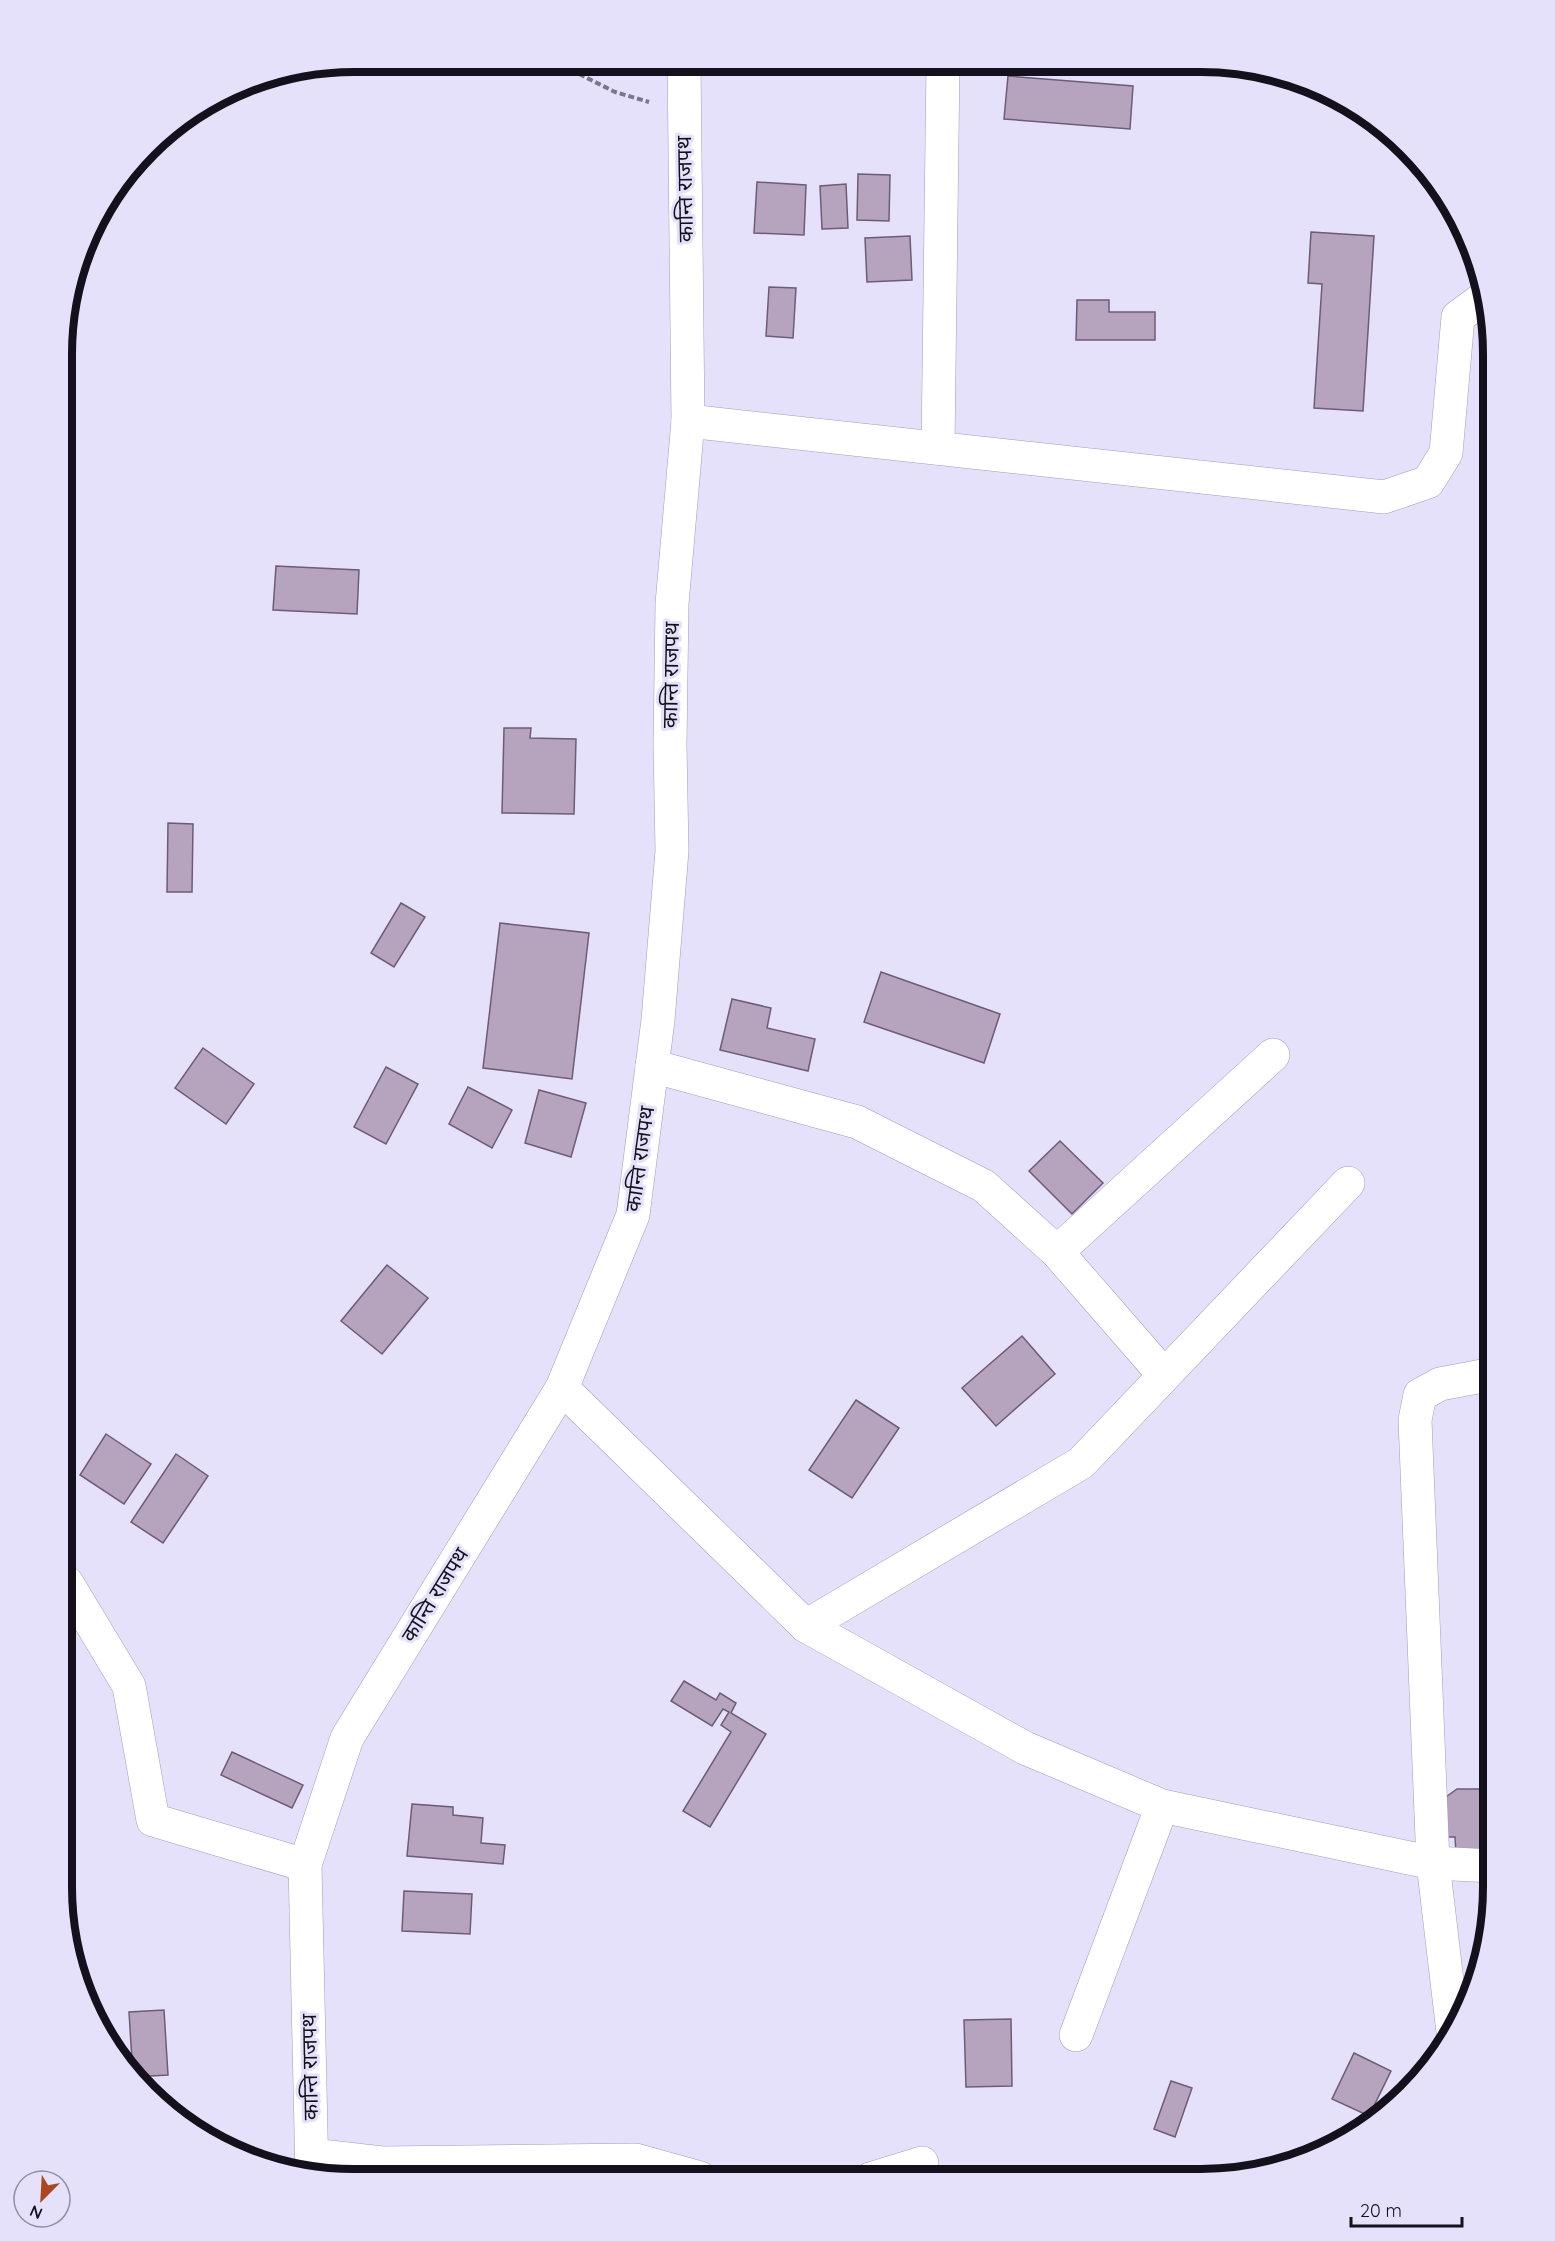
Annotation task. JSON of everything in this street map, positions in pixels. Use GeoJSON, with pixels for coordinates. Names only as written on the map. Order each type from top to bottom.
{"type":"FeatureCollection","features":[{"type":"Feature","properties":{"kind":"street","name":"कान्ति राजपथ"},"geometry":{"type":"LineString","coordinates":[[312,2166],[305,1866],[347,1738],[562,1388],[633,1215],[652,1066],[672,851],[670,745],[672,604],[688,421],[684,72]]}},
{"type":"Feature","properties":{"kind":"street"},"geometry":{"type":"LineString","coordinates":[[938,448],[943,72]]}},
{"type":"Feature","properties":{"kind":"street"},"geometry":{"type":"LineString","coordinates":[[688,421],[1384,497],[1428,482],[1446,453],[1458,317],[1478,302]]}},
{"type":"Feature","properties":{"kind":"street"},"geometry":{"type":"LineString","coordinates":[[1058,1252],[1273,1055]]}},
{"type":"Feature","properties":{"kind":"street"},"geometry":{"type":"LineString","coordinates":[[652,1066],[857,1122],[984,1186],[1058,1252],[1164,1376]]}},
{"type":"Feature","properties":{"kind":"street"},"geometry":{"type":"LineString","coordinates":[[806,1626],[1081,1462],[1348,1183]]}},
{"type":"Feature","properties":{"kind":"street"},"geometry":{"type":"LineString","coordinates":[[1451,2017],[1433,1863],[1415,1420],[1419,1395],[1440,1383],[1483,1376]]}},
{"type":"Feature","properties":{"kind":"street"},"geometry":{"type":"LineString","coordinates":[[562,1388],[806,1626],[1025,1748],[1162,1806],[1433,1863],[1483,1866]]}},
{"type":"Feature","properties":{"kind":"street"},"geometry":{"type":"LineString","coordinates":[[72,1591],[129,1686],[153,1820],[305,1866]]}},
{"type":"Feature","properties":{"kind":"street"},"geometry":{"type":"LineString","coordinates":[[1076,2035],[1162,1806]]}},
{"type":"Feature","properties":{"kind":"street"},"geometry":{"type":"LineString","coordinates":[[312,2166],[635,2160],[668,2169]]}},
{"type":"Feature","properties":{"kind":"street"},"geometry":{"type":"LineString","coordinates":[[902,2169],[922,2163]]}},
{"type":"Feature","properties":{"kind":"path"},"geometry":{"type":"LineString","coordinates":[[575,72],[615,92],[684,113]]}},
{"type":"Feature","properties":{"kind":"building"},"geometry":{"type":"Polygon","coordinates":[[[1008,76],[1133,86],[1130,129],[1004,119],[1008,76]]]}},
{"type":"Feature","properties":{"kind":"building"},"geometry":{"type":"Polygon","coordinates":[[[858,174],[890,175],[889,221],[857,220],[858,174]]]}},
{"type":"Feature","properties":{"kind":"building"},"geometry":{"type":"Polygon","coordinates":[[[757,182],[806,185],[804,235],[754,233],[757,182]]]}},
{"type":"Feature","properties":{"kind":"building"},"geometry":{"type":"Polygon","coordinates":[[[846,184],[848,228],[822,229],[820,186],[846,184]]]}},
{"type":"Feature","properties":{"kind":"building"},"geometry":{"type":"Polygon","coordinates":[[[1311,232],[1374,236],[1363,411],[1314,408],[1322,284],[1308,283],[1311,232]]]}},
{"type":"Feature","properties":{"kind":"building"},"geometry":{"type":"Polygon","coordinates":[[[910,236],[912,280],[867,282],[865,238],[910,236]]]}},
{"type":"Feature","properties":{"kind":"building"},"geometry":{"type":"Polygon","coordinates":[[[769,287],[796,288],[793,338],[766,336],[769,287]]]}},
{"type":"Feature","properties":{"kind":"building"},"geometry":{"type":"Polygon","coordinates":[[[1077,300],[1109,300],[1109,312],[1155,312],[1155,340],[1076,340],[1077,300]]]}},
{"type":"Feature","properties":{"kind":"building"},"geometry":{"type":"Polygon","coordinates":[[[276,566],[359,570],[357,614],[273,610],[276,566]]]}},
{"type":"Feature","properties":{"kind":"building"},"geometry":{"type":"Polygon","coordinates":[[[504,728],[531,728],[530,738],[576,739],[574,814],[502,813],[504,728]]]}},
{"type":"Feature","properties":{"kind":"building"},"geometry":{"type":"Polygon","coordinates":[[[168,823],[193,824],[192,892],[167,892],[168,823]]]}},
{"type":"Feature","properties":{"kind":"building"},"geometry":{"type":"Polygon","coordinates":[[[401,903],[425,917],[394,967],[371,953],[401,903]]]}},
{"type":"Feature","properties":{"kind":"building"},"geometry":{"type":"Polygon","coordinates":[[[500,923],[589,933],[572,1079],[483,1068],[500,923]]]}},
{"type":"Feature","properties":{"kind":"building"},"geometry":{"type":"Polygon","coordinates":[[[881,972],[1000,1014],[984,1063],[864,1022],[881,972]]]}},
{"type":"Feature","properties":{"kind":"building"},"geometry":{"type":"Polygon","coordinates":[[[732,999],[771,1008],[767,1028],[815,1039],[808,1071],[720,1050],[732,999]]]}},
{"type":"Feature","properties":{"kind":"building"},"geometry":{"type":"Polygon","coordinates":[[[203,1048],[254,1084],[226,1124],[175,1088],[203,1048]]]}},
{"type":"Feature","properties":{"kind":"building"},"geometry":{"type":"Polygon","coordinates":[[[386,1067],[418,1084],[386,1144],[354,1127],[386,1067]]]}},
{"type":"Feature","properties":{"kind":"building"},"geometry":{"type":"Polygon","coordinates":[[[468,1087],[512,1110],[492,1148],[449,1124],[468,1087]]]}},
{"type":"Feature","properties":{"kind":"building"},"geometry":{"type":"Polygon","coordinates":[[[539,1090],[586,1103],[571,1157],[525,1143],[539,1090]]]}},
{"type":"Feature","properties":{"kind":"building"},"geometry":{"type":"Polygon","coordinates":[[[1060,1141],[1103,1183],[1072,1214],[1029,1171],[1060,1141]]]}},
{"type":"Feature","properties":{"kind":"building"},"geometry":{"type":"Polygon","coordinates":[[[387,1265],[428,1298],[382,1354],[341,1321],[387,1265]]]}},
{"type":"Feature","properties":{"kind":"building"},"geometry":{"type":"Polygon","coordinates":[[[1022,1336],[1055,1374],[996,1426],[962,1388],[1022,1336]]]}},
{"type":"Feature","properties":{"kind":"building"},"geometry":{"type":"Polygon","coordinates":[[[856,1400],[899,1428],[852,1498],[809,1470],[856,1400]]]}},
{"type":"Feature","properties":{"kind":"building"},"geometry":{"type":"Polygon","coordinates":[[[106,1434],[151,1464],[124,1504],[80,1475],[106,1434]]]}},
{"type":"Feature","properties":{"kind":"building"},"geometry":{"type":"Polygon","coordinates":[[[176,1454],[208,1476],[163,1543],[131,1522],[176,1454]]]}},
{"type":"Feature","properties":{"kind":"building"},"geometry":{"type":"Polygon","coordinates":[[[684,1681],[716,1700],[720,1693],[736,1703],[731,1713],[766,1734],[710,1827],[683,1811],[731,1732],[721,1725],[729,1712],[723,1709],[712,1726],[671,1701],[684,1681]]]}},
{"type":"Feature","properties":{"kind":"building"},"geometry":{"type":"Polygon","coordinates":[[[232,1752],[303,1785],[292,1808],[221,1775],[232,1752]]]}},
{"type":"Feature","properties":{"kind":"building"},"geometry":{"type":"Polygon","coordinates":[[[1457,1789],[1482,1789],[1483,1853],[1456,1854],[1455,1837],[1441,1837],[1439,1802],[1457,1789]]]}},
{"type":"Feature","properties":{"kind":"building"},"geometry":{"type":"Polygon","coordinates":[[[412,1804],[453,1807],[453,1815],[483,1818],[481,1843],[505,1845],[503,1864],[407,1856],[412,1804]]]}},
{"type":"Feature","properties":{"kind":"building"},"geometry":{"type":"Polygon","coordinates":[[[404,1891],[472,1894],[470,1934],[402,1931],[404,1891]]]}},
{"type":"Feature","properties":{"kind":"building"},"geometry":{"type":"Polygon","coordinates":[[[164,2010],[168,2075],[145,2076],[132,2061],[129,2012],[164,2010]]]}},
{"type":"Feature","properties":{"kind":"building"},"geometry":{"type":"Polygon","coordinates":[[[1011,2019],[1012,2086],[966,2087],[964,2020],[1011,2019]]]}},
{"type":"Feature","properties":{"kind":"building"},"geometry":{"type":"Polygon","coordinates":[[[1354,2053],[1391,2071],[1371,2113],[1367,2115],[1332,2099],[1354,2053]]]}},
{"type":"Feature","properties":{"kind":"building"},"geometry":{"type":"Polygon","coordinates":[[[1171,2081],[1192,2088],[1175,2137],[1154,2129],[1171,2081]]]}}]}
